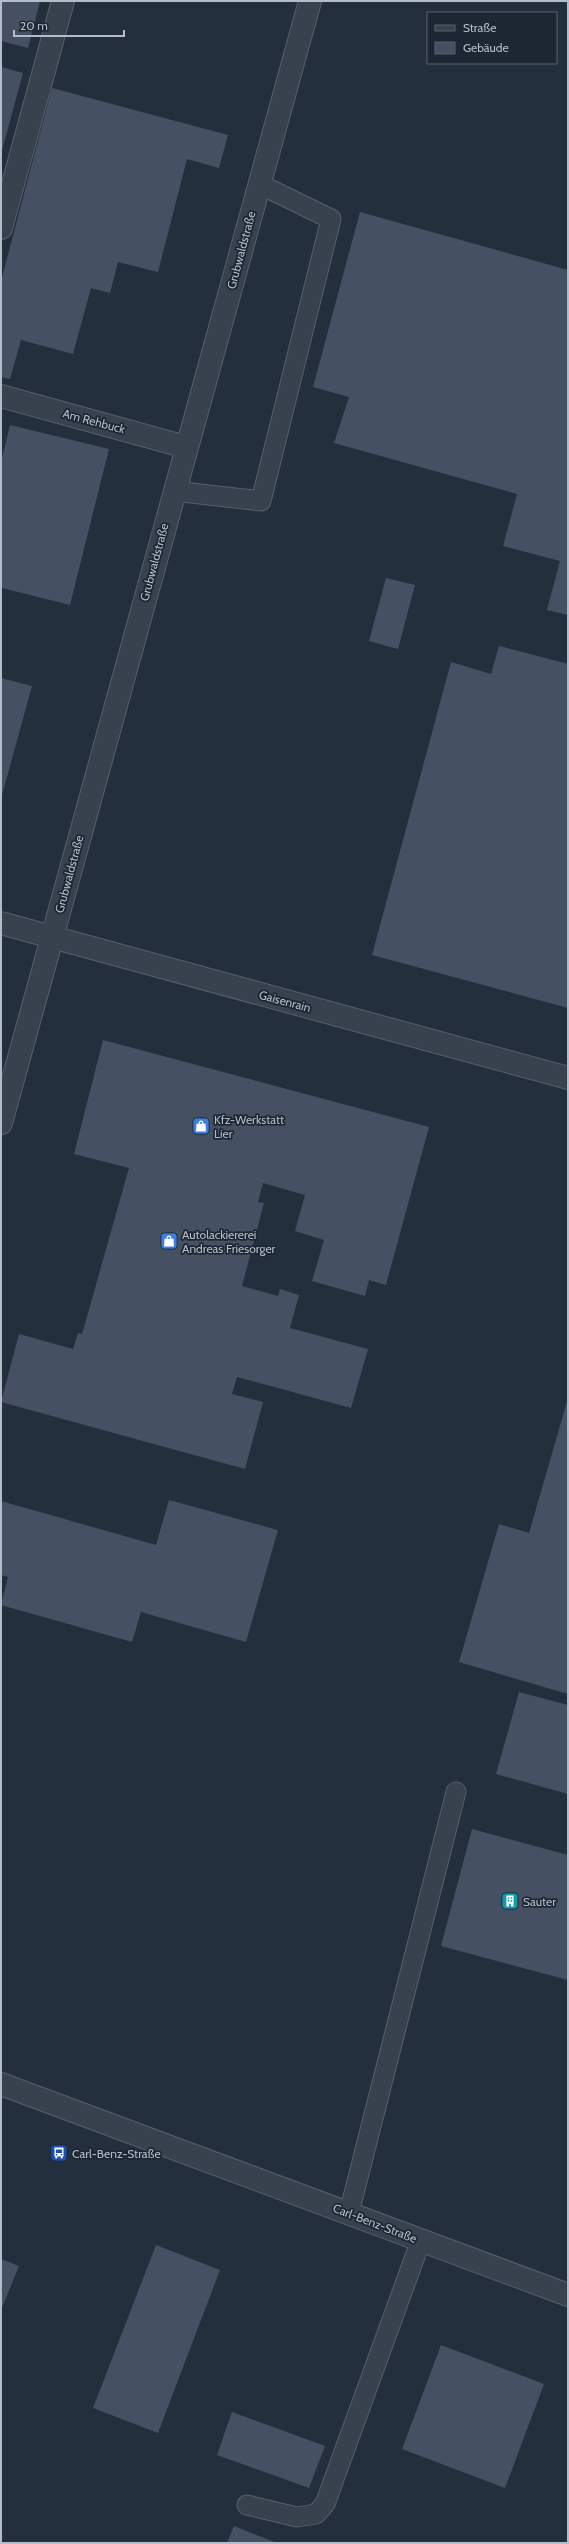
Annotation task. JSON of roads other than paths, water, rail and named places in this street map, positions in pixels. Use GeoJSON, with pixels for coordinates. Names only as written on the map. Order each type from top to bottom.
{"type":"FeatureCollection","features":[{"type":"Feature","properties":{"kind":"street"},"geometry":{"type":"LineString","coordinates":[[1,228],[63,1]]}},
{"type":"Feature","properties":{"kind":"street","name":"Grubwaldstraße"},"geometry":{"type":"LineString","coordinates":[[1,1124],[51,937],[310,1]]}},
{"type":"Feature","properties":{"kind":"street","name":"Am Rehbuck"},"geometry":{"type":"LineString","coordinates":[[1,396],[186,447]]}},
{"type":"Feature","properties":{"kind":"street","name":"Gaisenrain"},"geometry":{"type":"LineString","coordinates":[[1,923],[568,1078]]}},
{"type":"Feature","properties":{"kind":"street","name":"Carl-Benz-Straße"},"geometry":{"type":"LineString","coordinates":[[1,2084],[568,2295]]}},
{"type":"Feature","properties":{"kind":"lane"},"geometry":{"type":"LineString","coordinates":[[174,491],[261,501],[331,219],[259,184]]}},
{"type":"Feature","properties":{"kind":"lane"},"geometry":{"type":"LineString","coordinates":[[349,2213],[456,1792]]}},
{"type":"Feature","properties":{"kind":"lane"},"geometry":{"type":"LineString","coordinates":[[247,2505],[297,2517],[316,2514],[325,2504],[420,2240]]}},
{"type":"Feature","properties":{"kind":"place","name":"Kfz-Werkstatt Lier"},"geometry":{"type":"Point","coordinates":[201,1126]}},
{"type":"Feature","properties":{"kind":"place","name":"Autolackiererei Andreas Friesorger"},"geometry":{"type":"Point","coordinates":[169,1241]}},
{"type":"Feature","properties":{"kind":"place","name":"Sauter"},"geometry":{"type":"Point","coordinates":[510,1901]}},
{"type":"Feature","properties":{"kind":"place","name":"Carl-Benz-Straße"},"geometry":{"type":"Point","coordinates":[59,2153]}}]}
